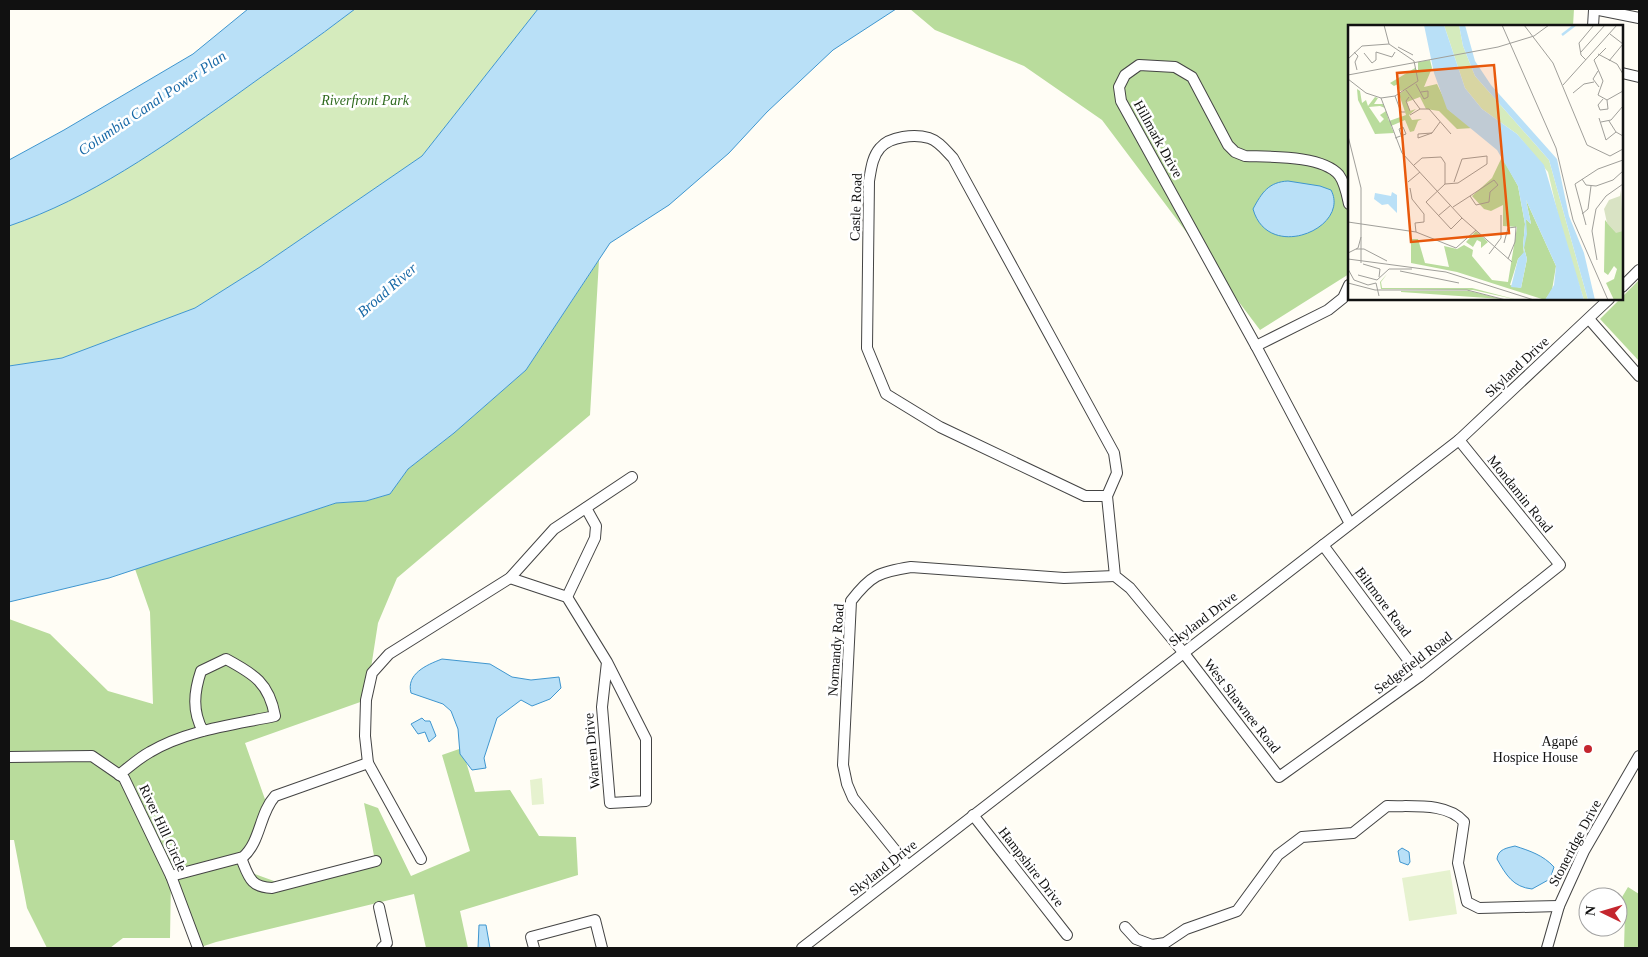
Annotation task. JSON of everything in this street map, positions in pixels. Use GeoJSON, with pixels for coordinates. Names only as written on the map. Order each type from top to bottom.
{"type":"FeatureCollection","features":[{"type":"Feature","properties":{"kind":"street"},"geometry":{"type":"LineString","coordinates":[[1593,25],[1594,9],[1639,18]]}},
{"type":"Feature","properties":{"kind":"street","name":"Hillmark Drive"},"geometry":{"type":"LineString","coordinates":[[1348,199],[1346,189],[1339,176],[1329,166],[1315,162],[1245,156],[1235,152],[1228,145],[1192,77],[1175,67],[1139,65],[1125,75],[1119,87],[1121,101],[1256,346],[1349,522]]}},
{"type":"Feature","properties":{"kind":"street"},"geometry":{"type":"LineString","coordinates":[[1623,73],[1639,77]]}},
{"type":"Feature","properties":{"kind":"street","name":"Castle Road"},"geometry":{"type":"LineString","coordinates":[[1107,496],[1085,496],[940,427],[886,394],[868,348],[869,181],[873,160],[881,146],[895,139],[913,136],[930,138],[942,145],[953,158],[1114,453],[1117,473],[1107,496],[1114,576]]}},
{"type":"Feature","properties":{"kind":"street"},"geometry":{"type":"LineString","coordinates":[[1623,286],[1639,270]]}},
{"type":"Feature","properties":{"kind":"street"},"geometry":{"type":"LineString","coordinates":[[1256,346],[1328,310],[1343,298],[1348,287]]}},
{"type":"Feature","properties":{"kind":"street","name":"Skyland Drive"},"geometry":{"type":"LineString","coordinates":[[802,948],[1323,545],[1349,522],[1459,440],[1608,300]]}},
{"type":"Feature","properties":{"kind":"street"},"geometry":{"type":"LineString","coordinates":[[1589,319],[1639,376]]}},
{"type":"Feature","properties":{"kind":"street","name":"Mondamin Road"},"geometry":{"type":"LineString","coordinates":[[1459,440],[1560,565]]}},
{"type":"Feature","properties":{"kind":"street"},"geometry":{"type":"LineString","coordinates":[[421,859],[368,763],[365,727],[366,700],[372,673],[389,654],[510,578],[554,529],[632,476]]}},
{"type":"Feature","properties":{"kind":"street"},"geometry":{"type":"LineString","coordinates":[[510,578],[567,597],[594,538],[596,526],[586,508]]}},
{"type":"Feature","properties":{"kind":"street","name":"Biltmore Road"},"geometry":{"type":"LineString","coordinates":[[1323,545],[1420,676]]}},
{"type":"Feature","properties":{"kind":"street","name":"Sedgefield Road"},"geometry":{"type":"LineString","coordinates":[[1279,777],[1420,676],[1560,565]]}},
{"type":"Feature","properties":{"kind":"street","name":"Normandy Road"},"geometry":{"type":"LineString","coordinates":[[907,865],[863,811],[846,784],[843,764],[851,602],[866,582],[886,571],[911,567],[1064,578],[1114,576]]}},
{"type":"Feature","properties":{"kind":"street"},"geometry":{"type":"LineString","coordinates":[[1114,576],[1130,588],[1183,652]]}},
{"type":"Feature","properties":{"kind":"street","name":"Warren Drive"},"geometry":{"type":"LineString","coordinates":[[567,597],[607,662],[646,739],[646,802],[610,803],[602,707],[607,662]]}},
{"type":"Feature","properties":{"kind":"street","name":"West Shawnee Road"},"geometry":{"type":"LineString","coordinates":[[1183,652],[1279,777]]}},
{"type":"Feature","properties":{"kind":"street"},"geometry":{"type":"LineString","coordinates":[[119,774],[150,751],[203,731],[275,716],[272,698],[254,674],[226,659],[201,671],[195,691],[196,719],[203,731]]}},
{"type":"Feature","properties":{"kind":"street","name":"River Hill Circle"},"geometry":{"type":"LineString","coordinates":[[9,757],[92,756],[124,778],[171,876],[198,948]]}},
{"type":"Feature","properties":{"kind":"street","name":"Stoneridge Drive"},"geometry":{"type":"LineString","coordinates":[[1547,948],[1559,906],[1584,851],[1639,756]]}},
{"type":"Feature","properties":{"kind":"street"},"geometry":{"type":"LineString","coordinates":[[171,876],[241,858],[252,849],[267,805],[275,796],[368,763]]}},
{"type":"Feature","properties":{"kind":"street"},"geometry":{"type":"LineString","coordinates":[[1125,927],[1136,939],[1152,945],[1165,943],[1186,929],[1236,911],[1278,855],[1302,837],[1353,832],[1387,806],[1438,808],[1457,814],[1464,822],[1458,863],[1467,902],[1479,908],[1559,906]]}},
{"type":"Feature","properties":{"kind":"street","name":"Hampshire Drive"},"geometry":{"type":"LineString","coordinates":[[973,815],[1067,936]]}},
{"type":"Feature","properties":{"kind":"street"},"geometry":{"type":"LineString","coordinates":[[241,858],[252,882],[258,888],[272,888],[376,861]]}},
{"type":"Feature","properties":{"kind":"street"},"geometry":{"type":"LineString","coordinates":[[379,908],[387,944],[382,948]]}},
{"type":"Feature","properties":{"kind":"street"},"geometry":{"type":"LineString","coordinates":[[534,948],[531,937],[595,920],[602,948]]}},
{"type":"Feature","properties":{"kind":"green space","name":"Riverfront Park"},"geometry":{"type":"Polygon","coordinates":[[[355,9],[538,9],[422,156],[260,267],[195,308],[62,358],[9,366],[9,226],[39,215],[96,187],[123,171],[203,118],[355,9]]]}},
{"type":"Feature","properties":{"kind":"green space"},"geometry":{"type":"Polygon","coordinates":[[[910,9],[1574,9],[1573,25],[1348,25],[1348,275],[1260,330],[1102,120],[1024,66],[935,30],[910,9]]]}},
{"type":"Feature","properties":{"kind":"green space"},"geometry":{"type":"Polygon","coordinates":[[[599,260],[590,415],[397,578],[378,623],[366,700],[245,743],[267,805],[243,857],[246,871],[285,885],[375,861],[364,803],[378,808],[411,876],[470,851],[442,755],[462,748],[475,792],[510,790],[539,836],[576,837],[578,875],[460,911],[468,948],[426,948],[414,894],[198,948],[171,878],[170,938],[123,938],[110,948],[47,948],[27,908],[14,840],[9,840],[9,619],[50,634],[108,691],[153,704],[150,612],[135,569],[336,503],[366,501],[390,494],[408,469],[454,433],[526,370],[599,260]]]}},
{"type":"Feature","properties":{"kind":"green space"},"geometry":{"type":"Polygon","coordinates":[[[1639,280],[1639,361],[1600,319],[1619,300],[1623,300],[1623,296],[1639,280]]]}},
{"type":"Feature","properties":{"kind":"green space"},"geometry":{"type":"Polygon","coordinates":[[[542,778],[544,804],[532,805],[530,780],[542,778]]]}},
{"type":"Feature","properties":{"kind":"green space"},"geometry":{"type":"Polygon","coordinates":[[[1450,870],[1457,914],[1409,921],[1402,878],[1450,870]]]}},
{"type":"Feature","properties":{"kind":"green space"},"geometry":{"type":"Polygon","coordinates":[[[1628,887],[1639,894],[1639,948],[1624,948],[1624,937],[1628,937],[1628,887]]]}},
{"type":"Feature","properties":{"kind":"water","name":"Columbia Canal Power Plan"},"geometry":{"type":"Polygon","coordinates":[[[248,9],[355,9],[205,117],[125,170],[39,215],[9,226],[9,160],[193,54],[248,9]]]}},
{"type":"Feature","properties":{"kind":"water","name":"Broad River"},"geometry":{"type":"Polygon","coordinates":[[[538,9],[896,9],[833,50],[767,112],[729,153],[669,205],[610,243],[526,370],[454,433],[408,469],[390,494],[366,501],[336,503],[109,578],[9,602],[9,366],[62,358],[195,308],[260,267],[422,156],[538,9]]]}},
{"type":"Feature","properties":{"kind":"water"},"geometry":{"type":"Polygon","coordinates":[[[1288,181],[1320,186],[1331,190],[1334,204],[1329,217],[1319,227],[1305,234],[1290,237],[1274,234],[1261,225],[1253,209],[1267,189],[1276,183],[1288,181]]]}},
{"type":"Feature","properties":{"kind":"water"},"geometry":{"type":"Polygon","coordinates":[[[442,659],[490,664],[512,677],[531,680],[559,677],[561,688],[550,699],[532,706],[521,700],[497,718],[484,758],[486,768],[472,770],[460,754],[458,729],[451,711],[443,704],[411,693],[410,686],[414,675],[424,667],[442,659]]]}},
{"type":"Feature","properties":{"kind":"water"},"geometry":{"type":"Polygon","coordinates":[[[422,718],[425,721],[430,721],[436,736],[429,742],[425,732],[418,734],[411,724],[422,718]]]}},
{"type":"Feature","properties":{"kind":"water"},"geometry":{"type":"Polygon","coordinates":[[[1515,846],[1536,854],[1550,863],[1554,867],[1550,879],[1532,889],[1515,883],[1497,859],[1501,851],[1515,846]]]}},
{"type":"Feature","properties":{"kind":"water"},"geometry":{"type":"Polygon","coordinates":[[[1402,848],[1409,852],[1410,862],[1408,865],[1400,862],[1398,851],[1402,848]]]}},
{"type":"Feature","properties":{"kind":"water"},"geometry":{"type":"Polygon","coordinates":[[[479,925],[486,925],[490,948],[478,948],[479,925]]]}},
{"type":"Feature","properties":{"kind":"place","name":"Agapé Hospice House"},"geometry":{"type":"Point","coordinates":[1588,749]}}]}
